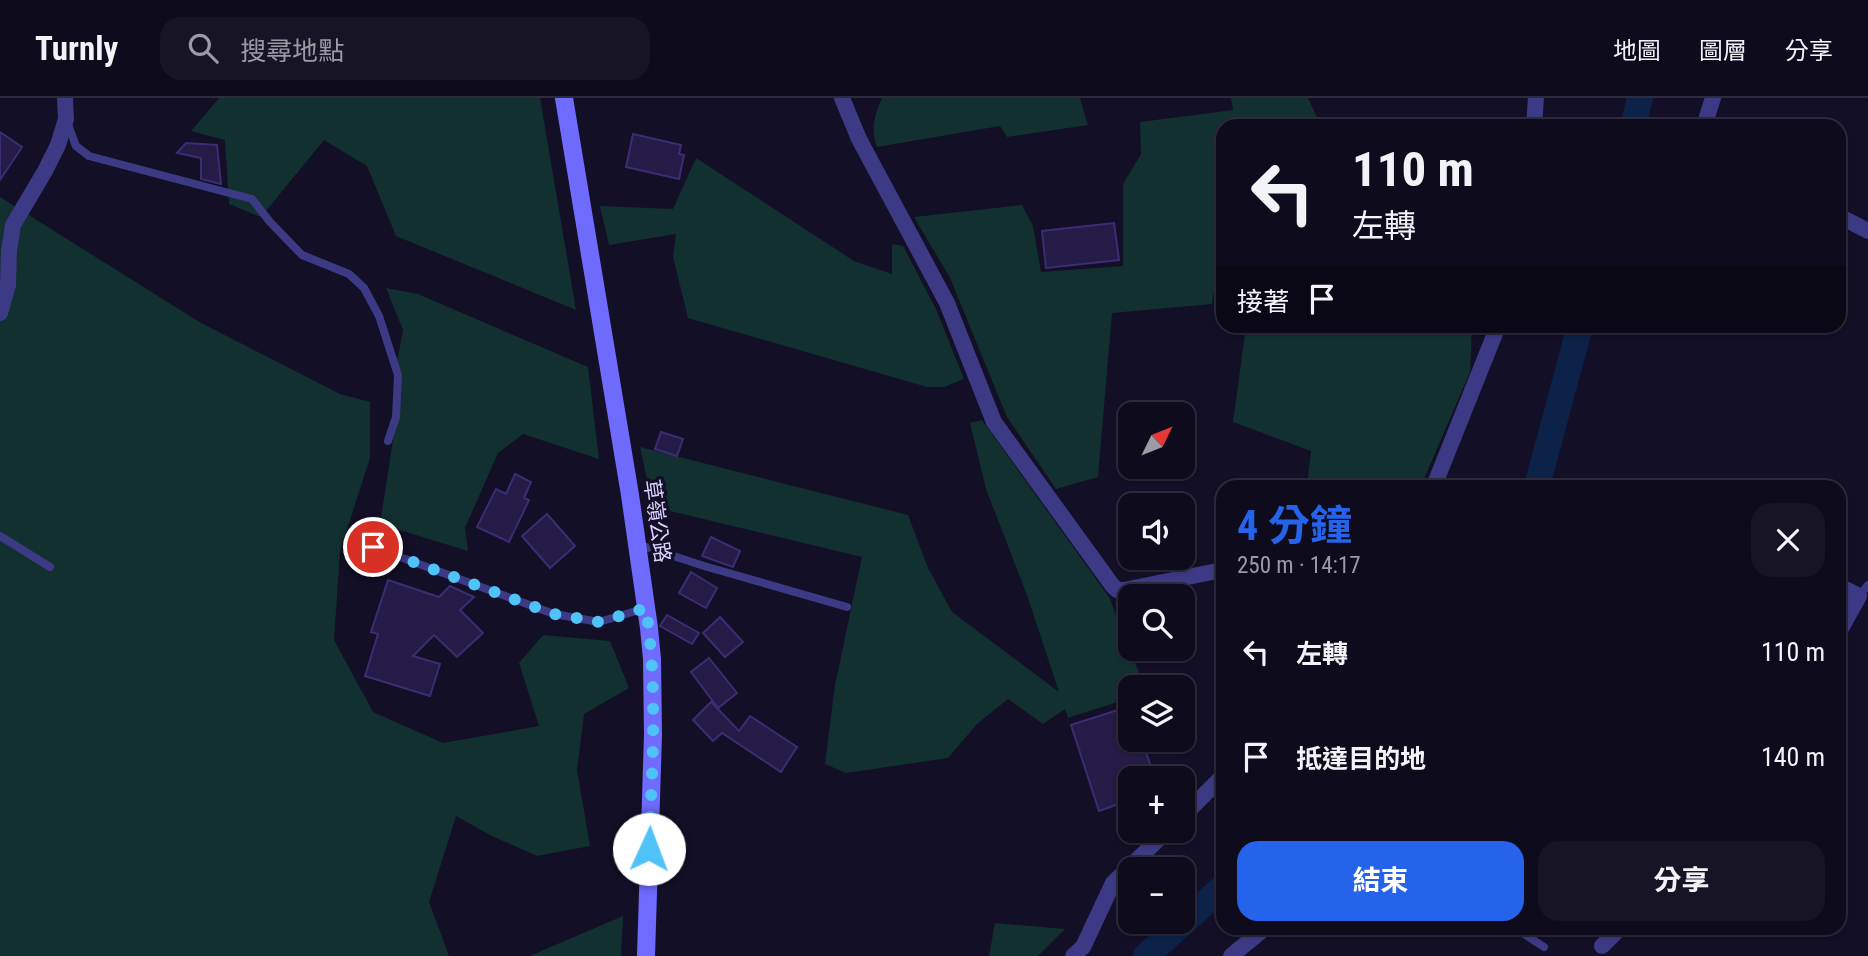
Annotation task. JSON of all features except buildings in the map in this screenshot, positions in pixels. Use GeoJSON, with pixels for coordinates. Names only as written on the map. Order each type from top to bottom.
{"type":"FeatureCollection","features":[{"type":"Feature","properties":{"kind":"main road","name":"草嶺公路"},"geometry":{"type":"LineString","coordinates":[[564,98],[637,544],[652,659],[653,722],[646,956]]}},
{"type":"Feature","properties":{"kind":"street"},"geometry":{"type":"LineString","coordinates":[[0,313],[8,285],[13,225],[58,145],[66,119],[65,98]]}},
{"type":"Feature","properties":{"kind":"street"},"geometry":{"type":"LineString","coordinates":[[842,98],[859,139],[947,303],[994,422],[1112,585],[1117,590],[1124,590],[1216,571]]}},
{"type":"Feature","properties":{"kind":"street"},"geometry":{"type":"LineString","coordinates":[[1534,119],[1536,98]]}},
{"type":"Feature","properties":{"kind":"street"},"geometry":{"type":"LineString","coordinates":[[1706,119],[1713,98]]}},
{"type":"Feature","properties":{"kind":"street"},"geometry":{"type":"LineString","coordinates":[[1846,220],[1868,231]]}},
{"type":"Feature","properties":{"kind":"street"},"geometry":{"type":"LineString","coordinates":[[1436,480],[1495,333]]}},
{"type":"Feature","properties":{"kind":"street"},"geometry":{"type":"LineString","coordinates":[[1846,620],[1863,591]]}},
{"type":"Feature","properties":{"kind":"street"},"geometry":{"type":"LineString","coordinates":[[1195,804],[1216,783]]}},
{"type":"Feature","properties":{"kind":"street"},"geometry":{"type":"LineString","coordinates":[[1073,956],[1083,947],[1113,883],[1155,843]]}},
{"type":"Feature","properties":{"kind":"street"},"geometry":{"type":"LineString","coordinates":[[1231,956],[1257,935]]}},
{"type":"Feature","properties":{"kind":"street"},"geometry":{"type":"LineString","coordinates":[[1602,946],[1613,935]]}},
{"type":"Feature","properties":{"kind":"street"},"geometry":{"type":"LineString","coordinates":[[1244,956],[1252,939]]}},
{"type":"Feature","properties":{"kind":"lane"},"geometry":{"type":"LineString","coordinates":[[66,119],[76,146],[89,156],[252,200],[302,255],[349,275],[364,288],[379,316],[398,375],[396,417],[387,442]]}},
{"type":"Feature","properties":{"kind":"lane"},"geometry":{"type":"LineString","coordinates":[[0,536],[50,567]]}},
{"type":"Feature","properties":{"kind":"lane"},"geometry":{"type":"LineString","coordinates":[[637,544],[847,607]]}},
{"type":"Feature","properties":{"kind":"lane"},"geometry":{"type":"LineString","coordinates":[[373,547],[554,614],[599,622],[646,608]]}},
{"type":"Feature","properties":{"kind":"lane"},"geometry":{"type":"LineString","coordinates":[[1526,935],[1544,947]]}},
{"type":"Feature","properties":{"kind":"green space"},"geometry":{"type":"Polygon","coordinates":[[[219,98],[540,98],[576,310],[396,236],[367,166],[324,140],[261,217],[229,204],[225,140],[191,131],[219,98]]]}},
{"type":"Feature","properties":{"kind":"green space"},"geometry":{"type":"Polygon","coordinates":[[[882,98],[1080,98],[1088,125],[1007,137],[1000,126],[877,147],[874,122],[882,98]]]}},
{"type":"Feature","properties":{"kind":"green space"},"geometry":{"type":"Polygon","coordinates":[[[1231,98],[1308,98],[1318,119],[1216,119],[1216,274],[1212,304],[1112,313],[1098,477],[1056,489],[1007,417],[950,278],[914,217],[1022,205],[1033,226],[1041,272],[1123,266],[1123,184],[1141,154],[1140,122],[1233,110],[1231,98]]]}},
{"type":"Feature","properties":{"kind":"green space"},"geometry":{"type":"Polygon","coordinates":[[[696,158],[854,261],[892,274],[892,244],[903,246],[936,309],[964,379],[944,387],[927,387],[688,318],[673,257],[676,234],[609,245],[600,206],[673,209],[696,158]]]}},
{"type":"Feature","properties":{"kind":"green space"},"geometry":{"type":"Polygon","coordinates":[[[0,197],[201,323],[340,394],[370,402],[370,458],[340,551],[334,640],[373,712],[443,743],[539,726],[519,663],[543,635],[610,641],[629,688],[584,714],[577,770],[590,846],[537,856],[456,816],[429,902],[449,956],[0,956],[0,197]]]}},
{"type":"Feature","properties":{"kind":"green space"},"geometry":{"type":"Polygon","coordinates":[[[386,288],[418,294],[588,367],[599,459],[523,434],[498,453],[465,528],[468,551],[380,524],[399,402],[396,367],[403,330],[386,288]]]}},
{"type":"Feature","properties":{"kind":"green space"},"geometry":{"type":"Polygon","coordinates":[[[1245,333],[1472,333],[1470,372],[1424,480],[1308,480],[1311,451],[1233,422],[1245,333]]]}},
{"type":"Feature","properties":{"kind":"green space"},"geometry":{"type":"Polygon","coordinates":[[[982,420],[1109,597],[1118,620],[1118,661],[1134,661],[1140,675],[1118,675],[1118,702],[1068,718],[1065,709],[1043,724],[1008,699],[977,724],[948,758],[846,773],[825,764],[835,685],[862,557],[653,507],[640,447],[908,515],[928,568],[952,612],[1059,692],[1027,595],[986,489],[970,423],[982,420]]]}},
{"type":"Feature","properties":{"kind":"green space"},"geometry":{"type":"Polygon","coordinates":[[[623,916],[621,956],[530,956],[532,955],[623,916]]]}},
{"type":"Feature","properties":{"kind":"green space"},"geometry":{"type":"Polygon","coordinates":[[[995,923],[1065,929],[1038,956],[989,956],[995,923]]]}},
{"type":"Feature","properties":{"kind":"waterway"},"geometry":{"type":"LineString","coordinates":[[1635,119],[1640,98]]}},
{"type":"Feature","properties":{"kind":"waterway"},"geometry":{"type":"LineString","coordinates":[[1539,480],[1578,333]]}},
{"type":"Feature","properties":{"kind":"waterway"},"geometry":{"type":"LineString","coordinates":[[1146,956],[1216,893]]}},
{"type":"Feature","properties":{"kind":"route"},"geometry":{"type":"LineString","coordinates":[[373,547],[554,614],[599,622],[646,608],[652,659],[653,710],[649,849]]}}]}
